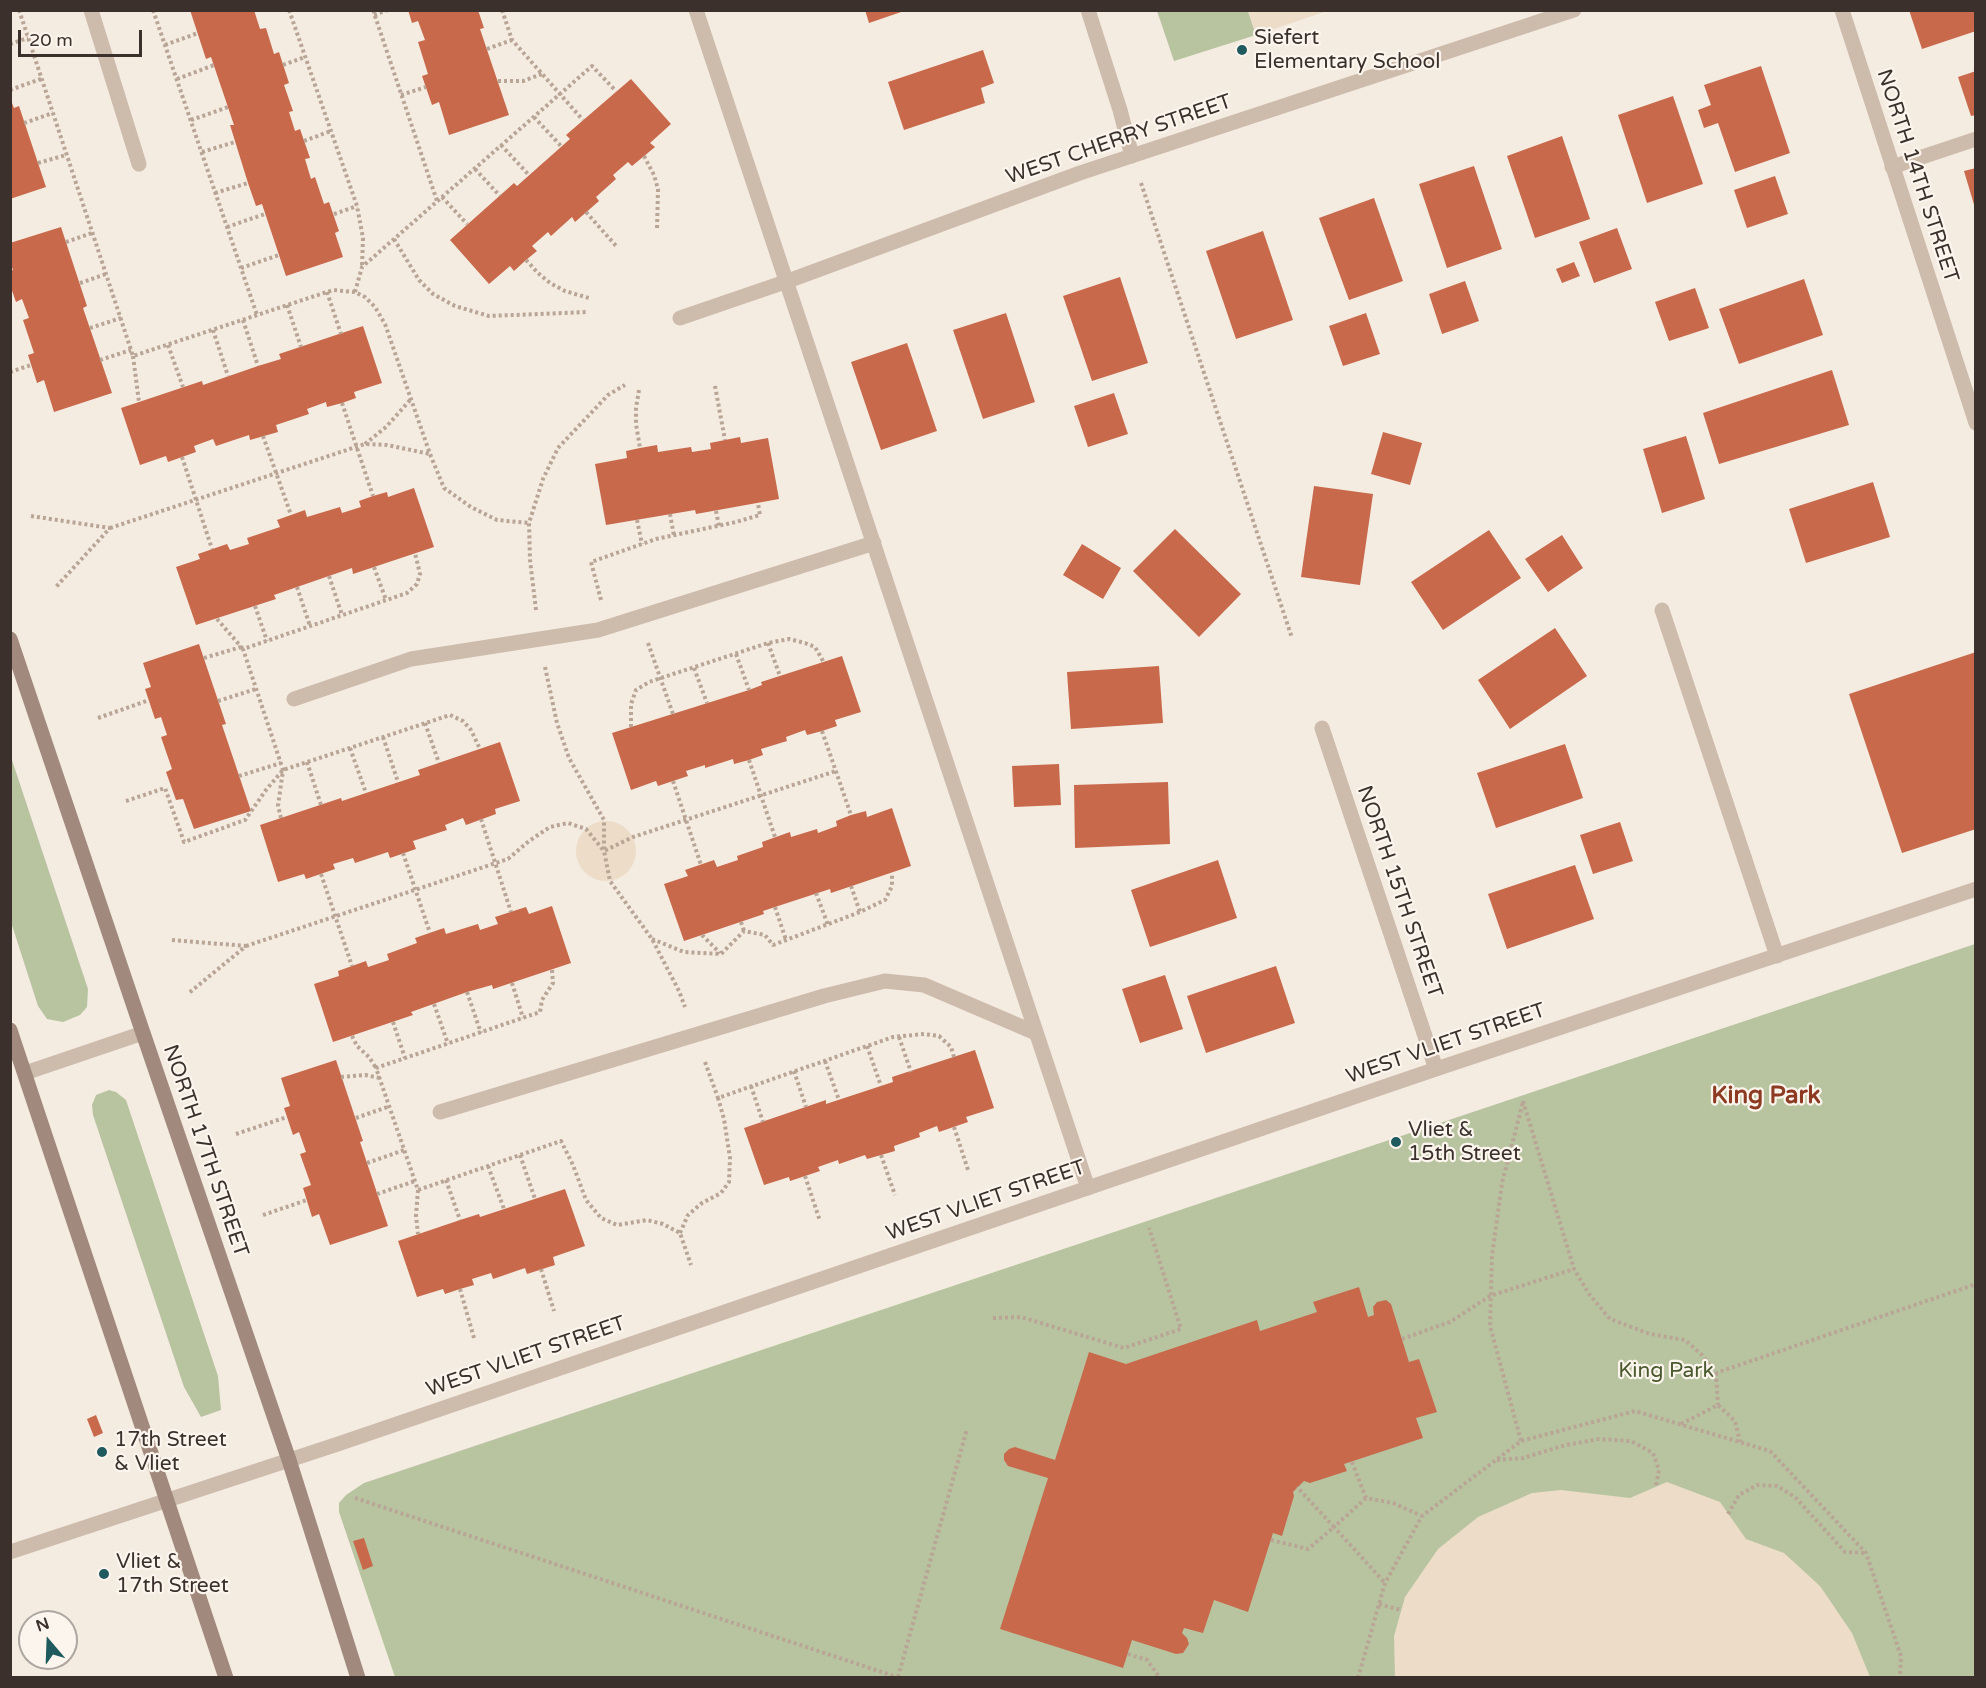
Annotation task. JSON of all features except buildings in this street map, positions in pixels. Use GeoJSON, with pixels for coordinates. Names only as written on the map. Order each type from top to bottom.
{"type":"FeatureCollection","features":[{"type":"Feature","properties":{"kind":"main road","name":"NORTH 17TH STREET"},"geometry":{"type":"LineString","coordinates":[[10,639],[289,1460],[358,1677]]}},
{"type":"Feature","properties":{"kind":"main road"},"geometry":{"type":"LineString","coordinates":[[10,1030],[226,1677]]}},
{"type":"Feature","properties":{"kind":"street"},"geometry":{"type":"LineString","coordinates":[[91,10],[139,164]]}},
{"type":"Feature","properties":{"kind":"street"},"geometry":{"type":"LineString","coordinates":[[696,10],[1088,1188]]}},
{"type":"Feature","properties":{"kind":"street"},"geometry":{"type":"LineString","coordinates":[[1088,10],[1132,156]]}},
{"type":"Feature","properties":{"kind":"street","name":"WEST CHERRY STREET"},"geometry":{"type":"LineString","coordinates":[[680,318],[788,281],[1080,172],[1574,10]]}},
{"type":"Feature","properties":{"kind":"street","name":"NORTH 14TH STREET"},"geometry":{"type":"LineString","coordinates":[[1842,10],[1892,167],[1970,388],[1976,423]]}},
{"type":"Feature","properties":{"kind":"street"},"geometry":{"type":"LineString","coordinates":[[1892,167],[1976,139]]}},
{"type":"Feature","properties":{"kind":"street"},"geometry":{"type":"LineString","coordinates":[[294,699],[411,659],[598,630],[874,543]]}},
{"type":"Feature","properties":{"kind":"street"},"geometry":{"type":"LineString","coordinates":[[1662,610],[1777,956]]}},
{"type":"Feature","properties":{"kind":"street","name":"NORTH 15TH STREET"},"geometry":{"type":"LineString","coordinates":[[1322,728],[1436,1070]]}},
{"type":"Feature","properties":{"kind":"street","name":"WEST VLIET STREET"},"geometry":{"type":"LineString","coordinates":[[10,1552],[289,1460],[1976,889]]}},
{"type":"Feature","properties":{"kind":"street"},"geometry":{"type":"LineString","coordinates":[[440,1112],[824,996],[885,981],[924,986],[1036,1033]]}},
{"type":"Feature","properties":{"kind":"street"},"geometry":{"type":"LineString","coordinates":[[25,1073],[142,1033]]}},
{"type":"Feature","properties":{"kind":"path"},"geometry":{"type":"LineString","coordinates":[[19,10],[133,356],[139,402]]}},
{"type":"Feature","properties":{"kind":"path"},"geometry":{"type":"LineString","coordinates":[[153,10],[257,315]]}},
{"type":"Feature","properties":{"kind":"path"},"geometry":{"type":"LineString","coordinates":[[289,10],[357,206],[363,238],[362,267],[354,292]]}},
{"type":"Feature","properties":{"kind":"path"},"geometry":{"type":"LineString","coordinates":[[388,10],[374,13],[437,201]]}},
{"type":"Feature","properties":{"kind":"path"},"geometry":{"type":"LineString","coordinates":[[502,10],[512,40],[583,120]]}},
{"type":"Feature","properties":{"kind":"path"},"geometry":{"type":"LineString","coordinates":[[165,45],[198,33]]}},
{"type":"Feature","properties":{"kind":"path"},"geometry":{"type":"LineString","coordinates":[[10,44],[28,38]]}},
{"type":"Feature","properties":{"kind":"path"},"geometry":{"type":"LineString","coordinates":[[487,49],[512,40]]}},
{"type":"Feature","properties":{"kind":"path"},"geometry":{"type":"LineString","coordinates":[[283,65],[305,57]]}},
{"type":"Feature","properties":{"kind":"path"},"geometry":{"type":"LineString","coordinates":[[177,79],[214,65]]}},
{"type":"Feature","properties":{"kind":"path"},"geometry":{"type":"LineString","coordinates":[[362,267],[592,66],[616,91]]}},
{"type":"Feature","properties":{"kind":"path"},"geometry":{"type":"LineString","coordinates":[[498,81],[523,81],[542,74]]}},
{"type":"Feature","properties":{"kind":"path"},"geometry":{"type":"LineString","coordinates":[[10,90],[41,79]]}},
{"type":"Feature","properties":{"kind":"path"},"geometry":{"type":"LineString","coordinates":[[401,95],[426,87]]}},
{"type":"Feature","properties":{"kind":"path"},"geometry":{"type":"LineString","coordinates":[[190,120],[228,107]]}},
{"type":"Feature","properties":{"kind":"path"},"geometry":{"type":"LineString","coordinates":[[24,123],[53,113]]}},
{"type":"Feature","properties":{"kind":"path"},"geometry":{"type":"LineString","coordinates":[[534,117],[561,146]]}},
{"type":"Feature","properties":{"kind":"path"},"geometry":{"type":"LineString","coordinates":[[304,141],[331,131]]}},
{"type":"Feature","properties":{"kind":"path"},"geometry":{"type":"LineString","coordinates":[[202,152],[235,142]]}},
{"type":"Feature","properties":{"kind":"path"},"geometry":{"type":"LineString","coordinates":[[501,145],[529,175]]}},
{"type":"Feature","properties":{"kind":"path"},"geometry":{"type":"LineString","coordinates":[[38,163],[66,155]]}},
{"type":"Feature","properties":{"kind":"path"},"geometry":{"type":"LineString","coordinates":[[644,156],[658,189],[657,230]]}},
{"type":"Feature","properties":{"kind":"path"},"geometry":{"type":"LineString","coordinates":[[1132,156],[1292,638]]}},
{"type":"Feature","properties":{"kind":"path"},"geometry":{"type":"LineString","coordinates":[[475,169],[500,196]]}},
{"type":"Feature","properties":{"kind":"path"},"geometry":{"type":"LineString","coordinates":[[215,193],[248,183]]}},
{"type":"Feature","properties":{"kind":"path"},"geometry":{"type":"LineString","coordinates":[[442,197],[467,224]]}},
{"type":"Feature","properties":{"kind":"path"},"geometry":{"type":"LineString","coordinates":[[334,214],[357,206]]}},
{"type":"Feature","properties":{"kind":"path"},"geometry":{"type":"LineString","coordinates":[[586,212],[617,247]]}},
{"type":"Feature","properties":{"kind":"path"},"geometry":{"type":"LineString","coordinates":[[227,227],[265,214]]}},
{"type":"Feature","properties":{"kind":"path"},"geometry":{"type":"LineString","coordinates":[[66,242],[92,233]]}},
{"type":"Feature","properties":{"kind":"path"},"geometry":{"type":"LineString","coordinates":[[394,239],[419,280],[433,294],[455,306],[489,316],[588,312]]}},
{"type":"Feature","properties":{"kind":"path"},"geometry":{"type":"LineString","coordinates":[[241,268],[279,255]]}},
{"type":"Feature","properties":{"kind":"path"},"geometry":{"type":"LineString","coordinates":[[526,260],[550,283],[565,291],[589,298]]}},
{"type":"Feature","properties":{"kind":"path"},"geometry":{"type":"LineString","coordinates":[[80,283],[106,274]]}},
{"type":"Feature","properties":{"kind":"path"},"geometry":{"type":"LineString","coordinates":[[133,356],[333,290],[354,292],[370,302],[385,324],[444,488],[471,507],[497,520],[529,523]]}},
{"type":"Feature","properties":{"kind":"path"},"geometry":{"type":"LineString","coordinates":[[327,292],[341,334]]}},
{"type":"Feature","properties":{"kind":"path"},"geometry":{"type":"LineString","coordinates":[[287,305],[301,347]]}},
{"type":"Feature","properties":{"kind":"path"},"geometry":{"type":"LineString","coordinates":[[90,328],[121,318]]}},
{"type":"Feature","properties":{"kind":"path"},"geometry":{"type":"LineString","coordinates":[[243,320],[258,366]]}},
{"type":"Feature","properties":{"kind":"path"},"geometry":{"type":"LineString","coordinates":[[213,330],[228,376]]}},
{"type":"Feature","properties":{"kind":"path"},"geometry":{"type":"LineString","coordinates":[[168,345],[183,387]]}},
{"type":"Feature","properties":{"kind":"path"},"geometry":{"type":"LineString","coordinates":[[100,360],[131,350]]}},
{"type":"Feature","properties":{"kind":"path"},"geometry":{"type":"LineString","coordinates":[[10,372],[31,365]]}},
{"type":"Feature","properties":{"kind":"path"},"geometry":{"type":"LineString","coordinates":[[625,385],[608,395],[558,448],[543,479],[529,523],[530,560],[548,688],[566,749],[588,795],[604,820],[604,850],[610,881],[652,939],[679,991],[724,1119],[730,1158],[729,1182],[721,1193],[702,1203],[688,1215],[680,1233],[691,1265]]}},
{"type":"Feature","properties":{"kind":"path"},"geometry":{"type":"LineString","coordinates":[[715,386],[725,440]]}},
{"type":"Feature","properties":{"kind":"path"},"geometry":{"type":"LineString","coordinates":[[639,390],[636,424],[640,448]]}},
{"type":"Feature","properties":{"kind":"path"},"geometry":{"type":"LineString","coordinates":[[31,516],[110,528],[365,444],[386,427],[411,399]]}},
{"type":"Feature","properties":{"kind":"path"},"geometry":{"type":"LineString","coordinates":[[342,403],[373,496]]}},
{"type":"Feature","properties":{"kind":"path"},"geometry":{"type":"LineString","coordinates":[[263,436],[291,515]]}},
{"type":"Feature","properties":{"kind":"path"},"geometry":{"type":"LineString","coordinates":[[365,444],[387,445],[430,454]]}},
{"type":"Feature","properties":{"kind":"path"},"geometry":{"type":"LineString","coordinates":[[182,458],[212,549]]}},
{"type":"Feature","properties":{"kind":"path"},"geometry":{"type":"LineString","coordinates":[[608,627],[591,562],[642,544],[760,515],[758,504]]}},
{"type":"Feature","properties":{"kind":"path"},"geometry":{"type":"LineString","coordinates":[[716,511],[719,526]]}},
{"type":"Feature","properties":{"kind":"path"},"geometry":{"type":"LineString","coordinates":[[670,514],[674,536]]}},
{"type":"Feature","properties":{"kind":"path"},"geometry":{"type":"LineString","coordinates":[[637,520],[642,544]]}},
{"type":"Feature","properties":{"kind":"path"},"geometry":{"type":"LineString","coordinates":[[55,588],[110,528]]}},
{"type":"Feature","properties":{"kind":"path"},"geometry":{"type":"LineString","coordinates":[[204,658],[267,641],[407,593],[417,584],[420,574],[415,553]]}},
{"type":"Feature","properties":{"kind":"path"},"geometry":{"type":"LineString","coordinates":[[374,567],[386,600]]}},
{"type":"Feature","properties":{"kind":"path"},"geometry":{"type":"LineString","coordinates":[[329,576],[342,615]]}},
{"type":"Feature","properties":{"kind":"path"},"geometry":{"type":"LineString","coordinates":[[297,587],[310,626]]}},
{"type":"Feature","properties":{"kind":"path"},"geometry":{"type":"LineString","coordinates":[[255,606],[267,641]]}},
{"type":"Feature","properties":{"kind":"path"},"geometry":{"type":"LineString","coordinates":[[639,617],[673,714]]}},
{"type":"Feature","properties":{"kind":"path"},"geometry":{"type":"LineString","coordinates":[[218,619],[242,648],[281,763],[283,770],[278,806],[281,818]]}},
{"type":"Feature","properties":{"kind":"path"},"geometry":{"type":"LineString","coordinates":[[631,727],[631,704],[636,690],[649,682],[768,643],[789,639],[814,647],[823,661]]}},
{"type":"Feature","properties":{"kind":"path"},"geometry":{"type":"LineString","coordinates":[[768,643],[780,676]]}},
{"type":"Feature","properties":{"kind":"path"},"geometry":{"type":"LineString","coordinates":[[736,654],[749,690]]}},
{"type":"Feature","properties":{"kind":"path"},"geometry":{"type":"LineString","coordinates":[[694,668],[706,703]]}},
{"type":"Feature","properties":{"kind":"path"},"geometry":{"type":"LineString","coordinates":[[218,701],[256,689]]}},
{"type":"Feature","properties":{"kind":"path"},"geometry":{"type":"LineString","coordinates":[[98,718],[149,700]]}},
{"type":"Feature","properties":{"kind":"path"},"geometry":{"type":"LineString","coordinates":[[126,801],[165,788],[184,842],[245,820],[283,770],[450,715],[463,721],[471,730],[480,749]]}},
{"type":"Feature","properties":{"kind":"path"},"geometry":{"type":"LineString","coordinates":[[425,723],[439,763]]}},
{"type":"Feature","properties":{"kind":"path"},"geometry":{"type":"LineString","coordinates":[[822,731],[851,815]]}},
{"type":"Feature","properties":{"kind":"path"},"geometry":{"type":"LineString","coordinates":[[383,737],[398,782]]}},
{"type":"Feature","properties":{"kind":"path"},"geometry":{"type":"LineString","coordinates":[[350,748],[366,793]]}},
{"type":"Feature","properties":{"kind":"path"},"geometry":{"type":"LineString","coordinates":[[749,760],[775,837]]}},
{"type":"Feature","properties":{"kind":"path"},"geometry":{"type":"LineString","coordinates":[[307,762],[321,805]]}},
{"type":"Feature","properties":{"kind":"path"},"geometry":{"type":"LineString","coordinates":[[239,776],[281,763]]}},
{"type":"Feature","properties":{"kind":"path"},"geometry":{"type":"LineString","coordinates":[[604,850],[633,837],[836,771]]}},
{"type":"Feature","properties":{"kind":"path"},"geometry":{"type":"LineString","coordinates":[[673,781],[701,865]]}},
{"type":"Feature","properties":{"kind":"path"},"geometry":{"type":"LineString","coordinates":[[481,819],[511,912]]}},
{"type":"Feature","properties":{"kind":"path"},"geometry":{"type":"LineString","coordinates":[[189,993],[246,946],[508,859],[550,827],[568,823],[586,829],[604,850]]}},
{"type":"Feature","properties":{"kind":"path"},"geometry":{"type":"LineString","coordinates":[[403,854],[430,933]]}},
{"type":"Feature","properties":{"kind":"path"},"geometry":{"type":"LineString","coordinates":[[652,939],[684,952],[721,954],[744,932],[765,934],[773,945],[828,925],[885,900],[892,886],[892,873]]}},
{"type":"Feature","properties":{"kind":"path"},"geometry":{"type":"LineString","coordinates":[[321,874],[352,966]]}},
{"type":"Feature","properties":{"kind":"path"},"geometry":{"type":"LineString","coordinates":[[851,886],[860,912]]}},
{"type":"Feature","properties":{"kind":"path"},"geometry":{"type":"LineString","coordinates":[[816,893],[828,925]]}},
{"type":"Feature","properties":{"kind":"path"},"geometry":{"type":"LineString","coordinates":[[775,907],[786,940]]}},
{"type":"Feature","properties":{"kind":"path"},"geometry":{"type":"LineString","coordinates":[[741,922],[744,932]]}},
{"type":"Feature","properties":{"kind":"path"},"geometry":{"type":"LineString","coordinates":[[702,935],[721,954]]}},
{"type":"Feature","properties":{"kind":"path"},"geometry":{"type":"LineString","coordinates":[[172,940],[246,946]]}},
{"type":"Feature","properties":{"kind":"path"},"geometry":{"type":"LineString","coordinates":[[376,1068],[540,1012],[542,1000],[553,984],[552,970]]}},
{"type":"Feature","properties":{"kind":"path"},"geometry":{"type":"LineString","coordinates":[[512,983],[523,1018]]}},
{"type":"Feature","properties":{"kind":"path"},"geometry":{"type":"LineString","coordinates":[[467,992],[481,1032]]}},
{"type":"Feature","properties":{"kind":"path"},"geometry":{"type":"LineString","coordinates":[[434,1004],[448,1044]]}},
{"type":"Feature","properties":{"kind":"path"},"geometry":{"type":"LineString","coordinates":[[393,1022],[405,1058]]}},
{"type":"Feature","properties":{"kind":"path"},"geometry":{"type":"LineString","coordinates":[[718,1098],[899,1037],[924,1034],[939,1036],[951,1047],[954,1057]]}},
{"type":"Feature","properties":{"kind":"path"},"geometry":{"type":"LineString","coordinates":[[352,1036],[357,1046],[369,1057],[376,1068],[390,1106],[417,1190],[418,1234]]}},
{"type":"Feature","properties":{"kind":"path"},"geometry":{"type":"LineString","coordinates":[[899,1037],[910,1072]]}},
{"type":"Feature","properties":{"kind":"path"},"geometry":{"type":"LineString","coordinates":[[867,1046],[881,1086]]}},
{"type":"Feature","properties":{"kind":"path"},"geometry":{"type":"LineString","coordinates":[[825,1061],[839,1100]]}},
{"type":"Feature","properties":{"kind":"path"},"geometry":{"type":"LineString","coordinates":[[794,1071],[806,1107]]}},
{"type":"Feature","properties":{"kind":"path"},"geometry":{"type":"LineString","coordinates":[[341,1077],[380,1077]]}},
{"type":"Feature","properties":{"kind":"path"},"geometry":{"type":"LineString","coordinates":[[751,1086],[764,1122]]}},
{"type":"Feature","properties":{"kind":"path"},"geometry":{"type":"LineString","coordinates":[[1521,1441],[1490,1326],[1490,1296],[1492,1256],[1502,1183],[1523,1101],[1574,1269],[1589,1294],[1610,1319],[1650,1334],[1685,1340],[1702,1355],[1716,1373],[1718,1405],[1735,1421],[1740,1442]]}},
{"type":"Feature","properties":{"kind":"path"},"geometry":{"type":"LineString","coordinates":[[356,1118],[390,1106]]}},
{"type":"Feature","properties":{"kind":"path"},"geometry":{"type":"LineString","coordinates":[[236,1134],[287,1117]]}},
{"type":"Feature","properties":{"kind":"path"},"geometry":{"type":"LineString","coordinates":[[954,1127],[968,1170]]}},
{"type":"Feature","properties":{"kind":"path"},"geometry":{"type":"LineString","coordinates":[[417,1190],[561,1141],[586,1200],[601,1218],[617,1225],[655,1222],[680,1233]]}},
{"type":"Feature","properties":{"kind":"path"},"geometry":{"type":"LineString","coordinates":[[367,1163],[404,1150]]}},
{"type":"Feature","properties":{"kind":"path"},"geometry":{"type":"LineString","coordinates":[[520,1155],[535,1199]]}},
{"type":"Feature","properties":{"kind":"path"},"geometry":{"type":"LineString","coordinates":[[881,1155],[895,1195]]}},
{"type":"Feature","properties":{"kind":"path"},"geometry":{"type":"LineString","coordinates":[[488,1166],[504,1209]]}},
{"type":"Feature","properties":{"kind":"path"},"geometry":{"type":"LineString","coordinates":[[806,1176],[820,1221]]}},
{"type":"Feature","properties":{"kind":"path"},"geometry":{"type":"LineString","coordinates":[[446,1180],[460,1220]]}},
{"type":"Feature","properties":{"kind":"path"},"geometry":{"type":"LineString","coordinates":[[377,1194],[415,1181]]}},
{"type":"Feature","properties":{"kind":"path"},"geometry":{"type":"LineString","coordinates":[[263,1215],[307,1200]]}},
{"type":"Feature","properties":{"kind":"path"},"geometry":{"type":"LineString","coordinates":[[993,1318],[1021,1317],[1124,1348],[1181,1329],[1149,1228]]}},
{"type":"Feature","properties":{"kind":"path"},"geometry":{"type":"LineString","coordinates":[[541,1269],[554,1311]]}},
{"type":"Feature","properties":{"kind":"path"},"geometry":{"type":"LineString","coordinates":[[1402,1339],[1450,1322],[1490,1296],[1574,1269]]}},
{"type":"Feature","properties":{"kind":"path"},"geometry":{"type":"LineString","coordinates":[[1716,1373],[1976,1284]]}},
{"type":"Feature","properties":{"kind":"path"},"geometry":{"type":"LineString","coordinates":[[460,1289],[474,1338]]}},
{"type":"Feature","properties":{"kind":"path"},"geometry":{"type":"LineString","coordinates":[[1680,1425],[1718,1405]]}},
{"type":"Feature","properties":{"kind":"path"},"geometry":{"type":"LineString","coordinates":[[1358,1677],[1385,1583],[1422,1516],[1521,1441],[1635,1411],[1770,1451],[1866,1553],[1901,1656],[1900,1677]]}},
{"type":"Feature","properties":{"kind":"path"},"geometry":{"type":"LineString","coordinates":[[356,1498],[899,1677],[967,1429]]}},
{"type":"Feature","properties":{"kind":"path"},"geometry":{"type":"LineString","coordinates":[[1496,1460],[1523,1458],[1566,1445],[1599,1439],[1631,1442],[1653,1453],[1659,1470],[1656,1486]]}},
{"type":"Feature","properties":{"kind":"path"},"geometry":{"type":"LineString","coordinates":[[1352,1462],[1366,1498]]}},
{"type":"Feature","properties":{"kind":"path"},"geometry":{"type":"LineString","coordinates":[[1728,1514],[1739,1495],[1757,1485],[1777,1486],[1795,1497],[1845,1552],[1866,1553]]}},
{"type":"Feature","properties":{"kind":"path"},"geometry":{"type":"LineString","coordinates":[[1297,1487],[1385,1583]]}},
{"type":"Feature","properties":{"kind":"path"},"geometry":{"type":"LineString","coordinates":[[1366,1498],[1393,1503],[1422,1516]]}},
{"type":"Feature","properties":{"kind":"path"},"geometry":{"type":"LineString","coordinates":[[1271,1540],[1308,1549],[1366,1498]]}},
{"type":"Feature","properties":{"kind":"path"},"geometry":{"type":"LineString","coordinates":[[1379,1604],[1401,1610]]}},
{"type":"Feature","properties":{"kind":"path"},"geometry":{"type":"LineString","coordinates":[[1128,1654],[1147,1659],[1160,1677]]}},
{"type":"Feature","properties":{"kind":"green space"},"geometry":{"type":"Polygon","coordinates":[[[1157,11],[1248,11],[1256,35],[1174,61],[1157,11]]]}},
{"type":"Feature","properties":{"kind":"green space"},"geometry":{"type":"Polygon","coordinates":[[[10,754],[88,989],[87,1007],[80,1015],[63,1022],[47,1019],[38,1006],[11,922],[10,754]]]}},
{"type":"Feature","properties":{"kind":"green space","name":"King Park"},"geometry":{"type":"Polygon","coordinates":[[[1975,944],[1975,1677],[395,1677],[339,1512],[339,1503],[346,1495],[364,1483],[1975,944]]]}},
{"type":"Feature","properties":{"kind":"green space"},"geometry":{"type":"Polygon","coordinates":[[[109,1090],[116,1092],[126,1100],[218,1376],[221,1410],[201,1417],[184,1387],[93,1115],[92,1105],[96,1095],[109,1090]]]}},
{"type":"Feature","properties":{"kind":"shaded area"},"geometry":{"type":"Polygon","coordinates":[[[1248,10],[1327,11],[1256,35],[1248,10]]]}},
{"type":"Feature","properties":{"kind":"shaded area"},"geometry":{"type":"Polygon","coordinates":[[[606,821],[623,826],[631,834],[636,851],[631,868],[623,876],[606,881],[589,876],[581,868],[576,851],[581,834],[589,826],[606,821]]]}},
{"type":"Feature","properties":{"kind":"shaded area"},"geometry":{"type":"Polygon","coordinates":[[[1667,1482],[1720,1502],[1746,1539],[1784,1553],[1820,1586],[1852,1633],[1870,1677],[1395,1677],[1394,1636],[1405,1597],[1438,1549],[1478,1517],[1532,1493],[1561,1490],[1630,1498],[1667,1482]]]}},
{"type":"Feature","properties":{"kind":"place","name":"Siefert Elementary School"},"geometry":{"type":"Point","coordinates":[1242,50]}},
{"type":"Feature","properties":{"kind":"place","name":"Vliet & 15th Street"},"geometry":{"type":"Point","coordinates":[1396,1142]}},
{"type":"Feature","properties":{"kind":"place","name":"17th Street & Vliet"},"geometry":{"type":"Point","coordinates":[102,1452]}},
{"type":"Feature","properties":{"kind":"place","name":"Vliet & 17th Street"},"geometry":{"type":"Point","coordinates":[104,1574]}},
{"type":"Feature","properties":{"kind":"district","name":"King Park"},"geometry":{"type":"Point","coordinates":[1766,1097]}}]}
